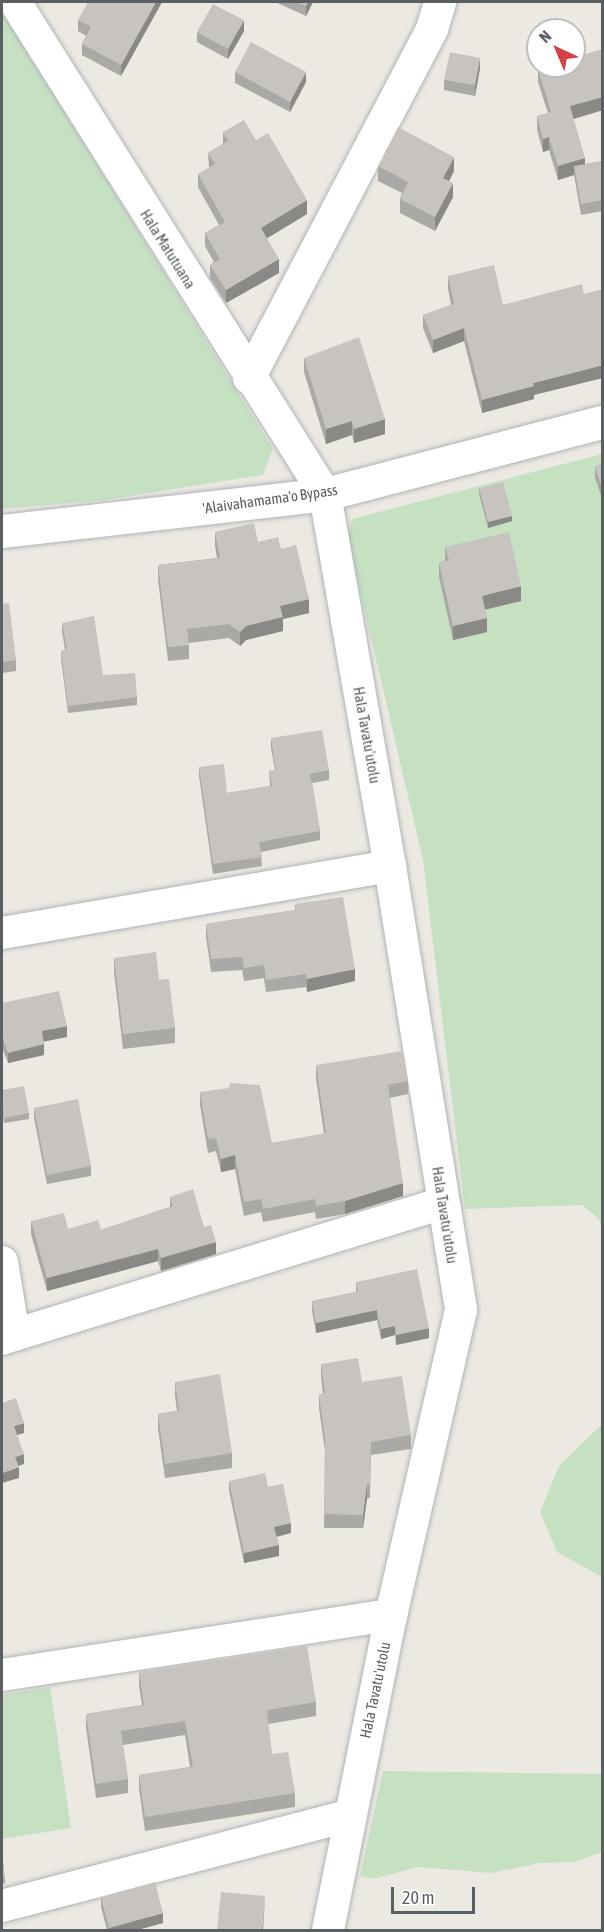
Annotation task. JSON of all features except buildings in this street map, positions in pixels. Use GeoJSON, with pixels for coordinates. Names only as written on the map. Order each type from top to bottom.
{"type":"FeatureCollection","features":[{"type":"Feature","properties":{"kind":"main road","name":"'Alaivahamama'o Bypass"},"geometry":{"type":"LineString","coordinates":[[2,531],[325,494],[603,422]]}},
{"type":"Feature","properties":{"kind":"street","name":"Hala Matutuana"},"geometry":{"type":"LineString","coordinates":[[15,2],[249,378],[325,494]]}},
{"type":"Feature","properties":{"kind":"street"},"geometry":{"type":"LineString","coordinates":[[249,378],[432,29],[440,2]]}},
{"type":"Feature","properties":{"kind":"street","name":"Hala Tavatu'utolu"},"geometry":{"type":"LineString","coordinates":[[325,494],[390,866],[461,1310],[391,1615],[348,1816],[328,1930]]}},
{"type":"Feature","properties":{"kind":"street"},"geometry":{"type":"LineString","coordinates":[[2,933],[390,866]]}},
{"type":"Feature","properties":{"kind":"street"},"geometry":{"type":"LineString","coordinates":[[2,1262],[8,1337],[443,1203]]}},
{"type":"Feature","properties":{"kind":"street"},"geometry":{"type":"LineString","coordinates":[[2,1675],[391,1615]]}},
{"type":"Feature","properties":{"kind":"street"},"geometry":{"type":"LineString","coordinates":[[2,1906],[348,1816]]}},
{"type":"Feature","properties":{"kind":"green space"},"geometry":{"type":"Polygon","coordinates":[[[2,11],[273,449],[263,475],[105,500],[2,509],[2,11]]]}},
{"type":"Feature","properties":{"kind":"green space"},"geometry":{"type":"Polygon","coordinates":[[[602,454],[602,1227],[598,1218],[582,1205],[465,1209],[423,860],[348,540],[352,519],[602,454]]]}},
{"type":"Feature","properties":{"kind":"green space"},"geometry":{"type":"Polygon","coordinates":[[[602,1424],[602,1577],[557,1552],[540,1512],[559,1466],[602,1424]]]}},
{"type":"Feature","properties":{"kind":"green space"},"geometry":{"type":"Polygon","coordinates":[[[50,1687],[71,1828],[2,1839],[2,1695],[50,1687]]]}},
{"type":"Feature","properties":{"kind":"green space"},"geometry":{"type":"Polygon","coordinates":[[[383,1771],[602,1774],[602,1852],[575,1862],[540,1863],[491,1873],[418,1867],[373,1879],[360,1876],[383,1771]]]}}]}
